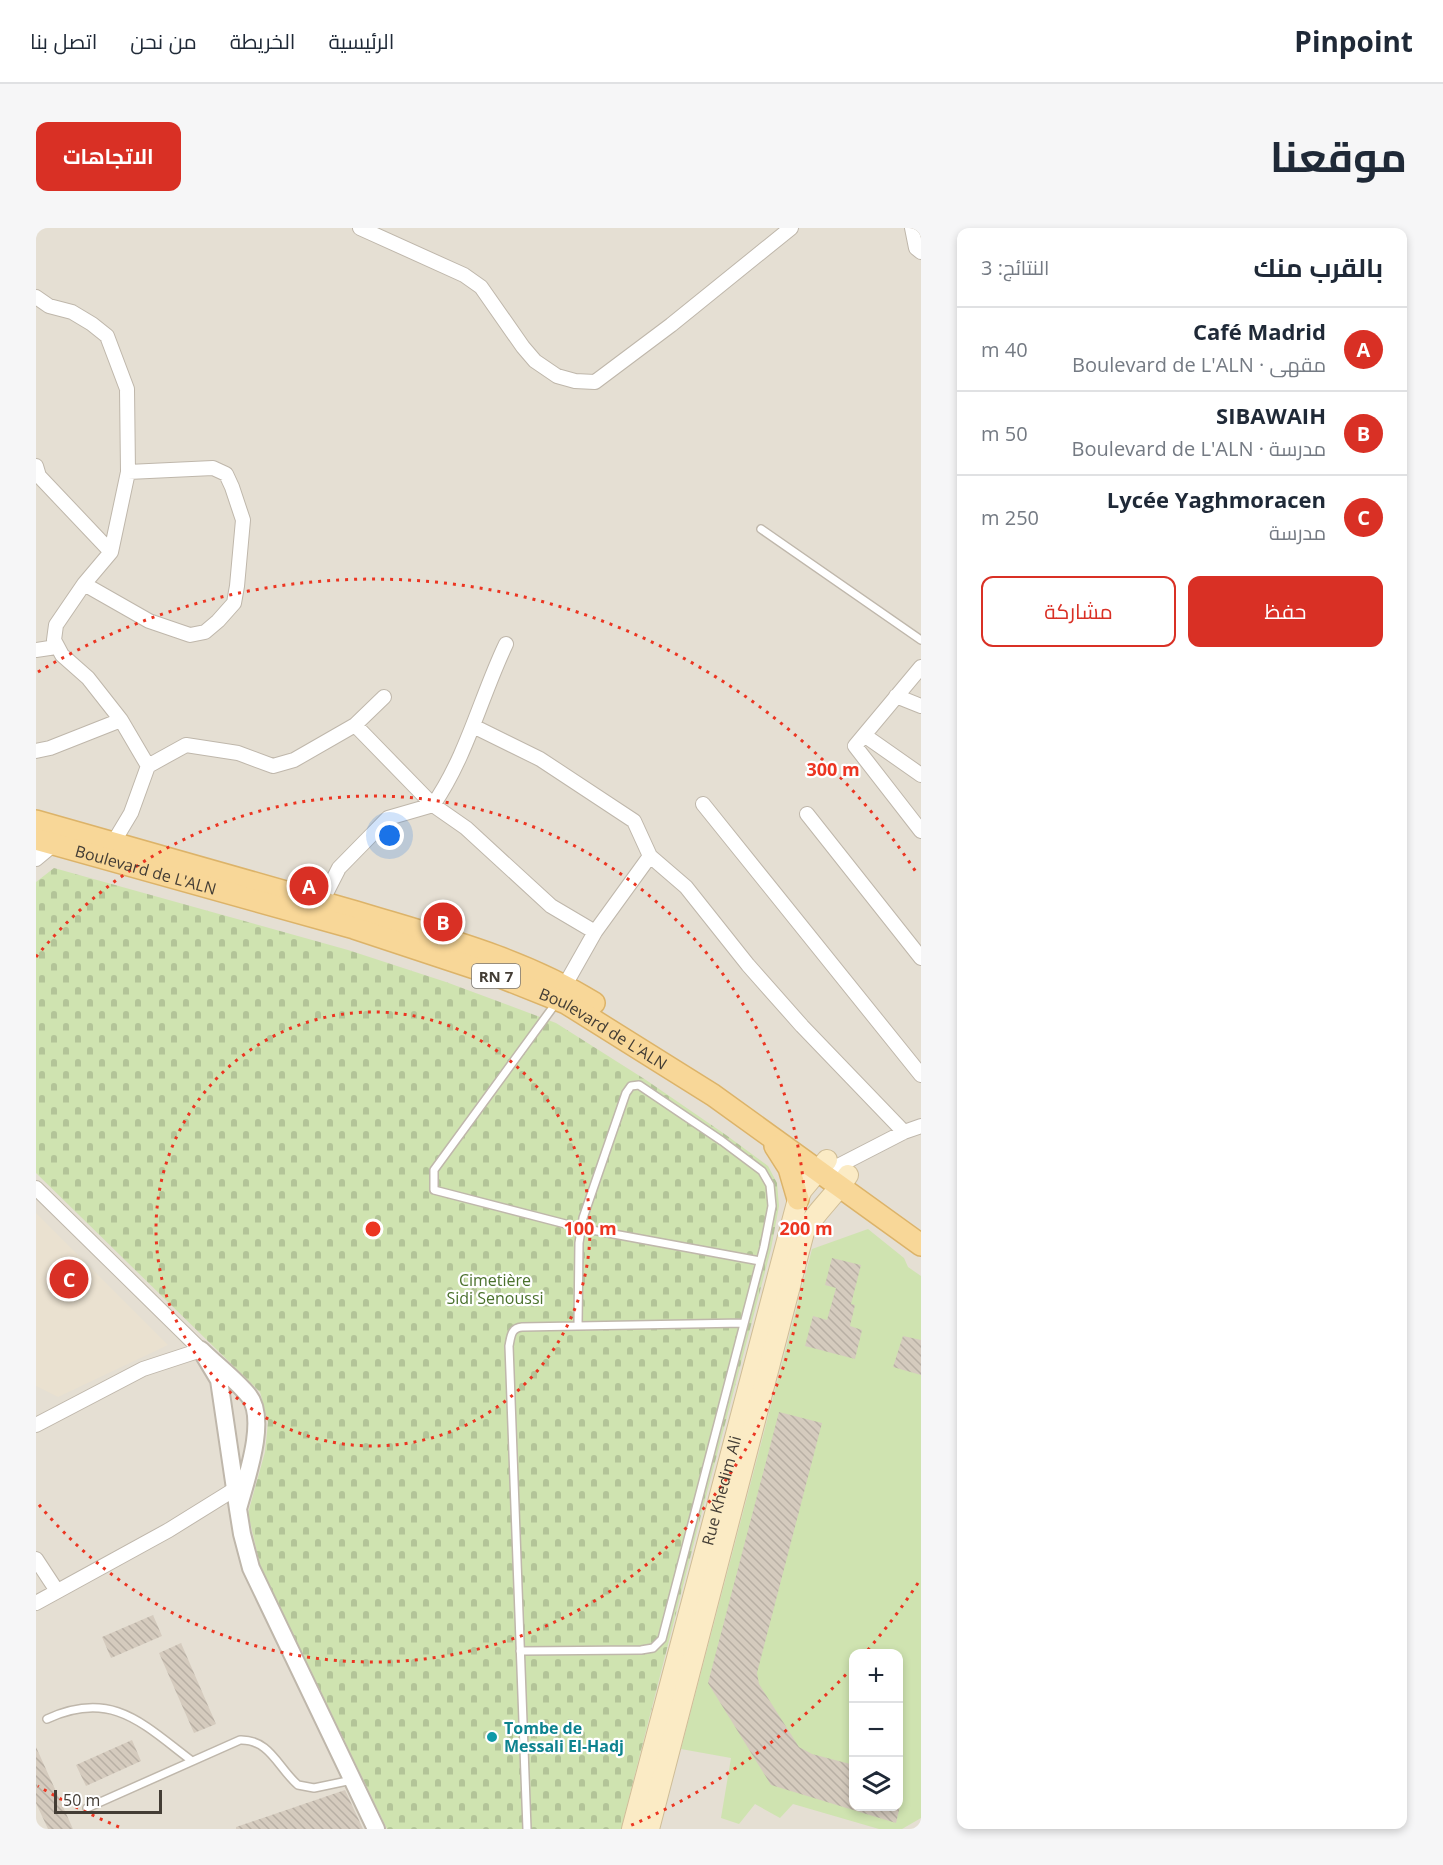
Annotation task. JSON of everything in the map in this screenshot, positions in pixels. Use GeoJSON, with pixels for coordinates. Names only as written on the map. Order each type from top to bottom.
{"type":"FeatureCollection","features":[{"type":"Feature","properties":{"kind":"main road","name":"Boulevard de L'ALN"},"geometry":{"type":"LineString","coordinates":[[36,821],[109,850],[317,909],[452,960],[562,992],[711,1077],[834,1172],[910,1226],[921,1245]]}},
{"type":"Feature","properties":{"kind":"main road","name":"Boulevard de L'ALN"},"geometry":{"type":"LineString","coordinates":[[45,841],[109,850]]}},
{"type":"Feature","properties":{"kind":"main road","name":"Boulevard de L'ALN"},"geometry":{"type":"LineString","coordinates":[[562,992],[766,1133],[834,1172]]}},
{"type":"Feature","properties":{"kind":"main road"},"geometry":{"type":"LineString","coordinates":[[766,1133],[789,1168],[798,1199]]}},
{"type":"Feature","properties":{"kind":"main road","name":"Rue Khedim Ali"},"geometry":{"type":"LineString","coordinates":[[632,1829],[798,1199],[802,1190],[834,1172]]}},
{"type":"Feature","properties":{"kind":"main road","name":"Rue Khedim Ali"},"geometry":{"type":"LineString","coordinates":[[649,1829],[804,1232],[817,1212],[834,1172]]}},
{"type":"Feature","properties":{"kind":"street"},"geometry":{"type":"LineString","coordinates":[[360,228],[464,275],[481,287],[523,347],[540,365],[557,376],[575,381],[595,382],[671,325],[791,228]]}},
{"type":"Feature","properties":{"kind":"street"},"geometry":{"type":"LineString","coordinates":[[912,228],[916,248],[921,252]]}},
{"type":"Feature","properties":{"kind":"street"},"geometry":{"type":"LineString","coordinates":[[36,297],[49,306],[72,312],[107,336],[127,389],[128,472],[111,552],[84,584],[56,625],[54,640],[62,655],[87,678],[121,720],[148,766]]}},
{"type":"Feature","properties":{"kind":"street"},"geometry":{"type":"LineString","coordinates":[[36,466],[39,476],[111,552]]}},
{"type":"Feature","properties":{"kind":"street"},"geometry":{"type":"LineString","coordinates":[[84,584],[149,621],[190,635],[205,632],[234,603],[243,520],[226,474],[213,468],[128,472]]}},
{"type":"Feature","properties":{"kind":"street"},"geometry":{"type":"LineString","coordinates":[[317,909],[339,868],[388,818],[433,805],[443,790],[473,726],[490,678],[506,644]]}},
{"type":"Feature","properties":{"kind":"street"},"geometry":{"type":"LineString","coordinates":[[36,650],[56,646]]}},
{"type":"Feature","properties":{"kind":"street"},"geometry":{"type":"LineString","coordinates":[[921,667],[855,746],[921,831]]}},
{"type":"Feature","properties":{"kind":"street"},"geometry":{"type":"LineString","coordinates":[[896,696],[921,706]]}},
{"type":"Feature","properties":{"kind":"street"},"geometry":{"type":"LineString","coordinates":[[109,850],[131,813],[148,766],[186,745],[238,753],[273,766],[294,760],[355,725],[384,697]]}},
{"type":"Feature","properties":{"kind":"street"},"geometry":{"type":"LineString","coordinates":[[36,751],[50,748],[121,720]]}},
{"type":"Feature","properties":{"kind":"street"},"geometry":{"type":"LineString","coordinates":[[355,725],[433,805],[466,828],[551,906],[595,932]]}},
{"type":"Feature","properties":{"kind":"street"},"geometry":{"type":"LineString","coordinates":[[473,726],[540,759],[634,821],[650,856],[686,887],[748,965],[802,1026],[904,1132]]}},
{"type":"Feature","properties":{"kind":"street"},"geometry":{"type":"LineString","coordinates":[[864,735],[921,775]]}},
{"type":"Feature","properties":{"kind":"street"},"geometry":{"type":"LineString","coordinates":[[702,804],[921,1075]]}},
{"type":"Feature","properties":{"kind":"street"},"geometry":{"type":"LineString","coordinates":[[807,814],[921,958]]}},
{"type":"Feature","properties":{"kind":"street"},"geometry":{"type":"LineString","coordinates":[[36,859],[45,841]]}},
{"type":"Feature","properties":{"kind":"street"},"geometry":{"type":"LineString","coordinates":[[562,992],[595,932],[650,856]]}},
{"type":"Feature","properties":{"kind":"street"},"geometry":{"type":"LineString","coordinates":[[834,1172],[904,1132],[921,1126]]}},
{"type":"Feature","properties":{"kind":"street"},"geometry":{"type":"LineString","coordinates":[[36,1188],[250,1398],[257,1423],[254,1450],[238,1509]]}},
{"type":"Feature","properties":{"kind":"street"},"geometry":{"type":"LineString","coordinates":[[39,1420],[143,1369],[201,1350]]}},
{"type":"Feature","properties":{"kind":"street"},"geometry":{"type":"LineString","coordinates":[[201,1350],[219,1380],[242,1534],[251,1568],[376,1829]]}},
{"type":"Feature","properties":{"kind":"street"},"geometry":{"type":"LineString","coordinates":[[36,1603],[169,1530],[235,1489]]}},
{"type":"Feature","properties":{"kind":"street"},"geometry":{"type":"LineString","coordinates":[[36,1559],[57,1591]]}},
{"type":"Feature","properties":{"kind":"lane"},"geometry":{"type":"LineString","coordinates":[[761,529],[921,640]]}},
{"type":"Feature","properties":{"kind":"lane"},"geometry":{"type":"LineString","coordinates":[[562,992],[434,1170],[434,1190],[581,1228],[760,1261]]}},
{"type":"Feature","properties":{"kind":"lane"},"geometry":{"type":"LineString","coordinates":[[520,1651],[641,1650],[652,1648],[662,1639],[760,1261],[772,1206],[770,1185],[762,1172],[722,1141],[639,1085],[631,1086],[626,1093],[583,1218],[579,1243],[578,1326]]}},
{"type":"Feature","properties":{"kind":"lane"},"geometry":{"type":"LineString","coordinates":[[527,1829],[509,1346],[511,1333],[516,1328],[522,1327],[744,1323]]}},
{"type":"Feature","properties":{"kind":"lane"},"geometry":{"type":"LineString","coordinates":[[47,1719],[72,1708],[105,1708],[125,1714],[145,1726],[192,1761]]}},
{"type":"Feature","properties":{"kind":"lane"},"geometry":{"type":"LineString","coordinates":[[87,1808],[240,1740],[250,1740],[266,1748],[298,1785],[314,1788],[352,1780]]}},
{"type":"Feature","properties":{"kind":"shaded area"},"geometry":{"type":"Polygon","coordinates":[[[36,228],[921,228],[921,1829],[36,1829],[36,228]]]}},
{"type":"Feature","properties":{"kind":"shaded area"},"geometry":{"type":"Polygon","coordinates":[[[36,1213],[168,1345],[58,1397],[36,1386],[36,1213]]]}},
{"type":"Feature","properties":{"kind":"green space","name":"Cimetière Sidi Senoussi"},"geometry":{"type":"Polygon","coordinates":[[[54,868],[348,950],[446,982],[556,1023],[646,1080],[768,1166],[777,1183],[779,1206],[771,1249],[621,1829],[387,1829],[260,1565],[248,1513],[265,1452],[268,1422],[260,1392],[36,1173],[36,882],[54,868]]]}},
{"type":"Feature","properties":{"kind":"green space"},"geometry":{"type":"Polygon","coordinates":[[[868,1229],[904,1258],[908,1267],[921,1276],[921,1818],[902,1829],[879,1829],[793,1804],[780,1818],[755,1804],[739,1824],[721,1818],[731,1758],[681,1749],[812,1249],[868,1229]]]}},
{"type":"Feature","properties":{"kind":"building"},"geometry":{"type":"Polygon","coordinates":[[[832,1258],[861,1265],[851,1304],[855,1305],[850,1326],[862,1330],[855,1359],[805,1346],[813,1316],[827,1320],[836,1288],[825,1285],[832,1258]]]}},
{"type":"Feature","properties":{"kind":"building"},"geometry":{"type":"Polygon","coordinates":[[[903,1336],[921,1340],[921,1375],[893,1367],[903,1336]]]}},
{"type":"Feature","properties":{"kind":"building"},"geometry":{"type":"Polygon","coordinates":[[[779,1412],[822,1423],[757,1673],[759,1684],[799,1747],[812,1754],[849,1764],[849,1809],[771,1785],[708,1683],[779,1412]]]}},
{"type":"Feature","properties":{"kind":"building"},"geometry":{"type":"Polygon","coordinates":[[[153,1615],[162,1636],[111,1658],[102,1637],[153,1615]]]}},
{"type":"Feature","properties":{"kind":"building"},"geometry":{"type":"Polygon","coordinates":[[[181,1643],[216,1724],[194,1733],[159,1653],[181,1643]]]}},
{"type":"Feature","properties":{"kind":"building"},"geometry":{"type":"Polygon","coordinates":[[[132,1740],[141,1761],[86,1786],[76,1765],[132,1740]]]}},
{"type":"Feature","properties":{"kind":"building"},"geometry":{"type":"Polygon","coordinates":[[[36,1747],[73,1829],[48,1829],[36,1803],[36,1747]]]}},
{"type":"Feature","properties":{"kind":"building"},"geometry":{"type":"Polygon","coordinates":[[[345,1790],[363,1829],[236,1829],[236,1827],[345,1790]]]}},
{"type":"Feature","properties":{"kind":"building"},"geometry":{"type":"Polygon","coordinates":[[[857,1811],[899,1811],[896,1823],[857,1811]]]}},
{"type":"Feature","properties":{"kind":"place","name":"Café Madrid"},"geometry":{"type":"Point","coordinates":[309,886]}},
{"type":"Feature","properties":{"kind":"place","name":"SIBAWAIH"},"geometry":{"type":"Point","coordinates":[443,922]}},
{"type":"Feature","properties":{"kind":"place","name":"Lycée Yaghmoracen"},"geometry":{"type":"Point","coordinates":[69,1279]}},
{"type":"Feature","properties":{"kind":"place","name":"Tombe de Messali El-Hadj"},"geometry":{"type":"Point","coordinates":[492,1737]}}]}
